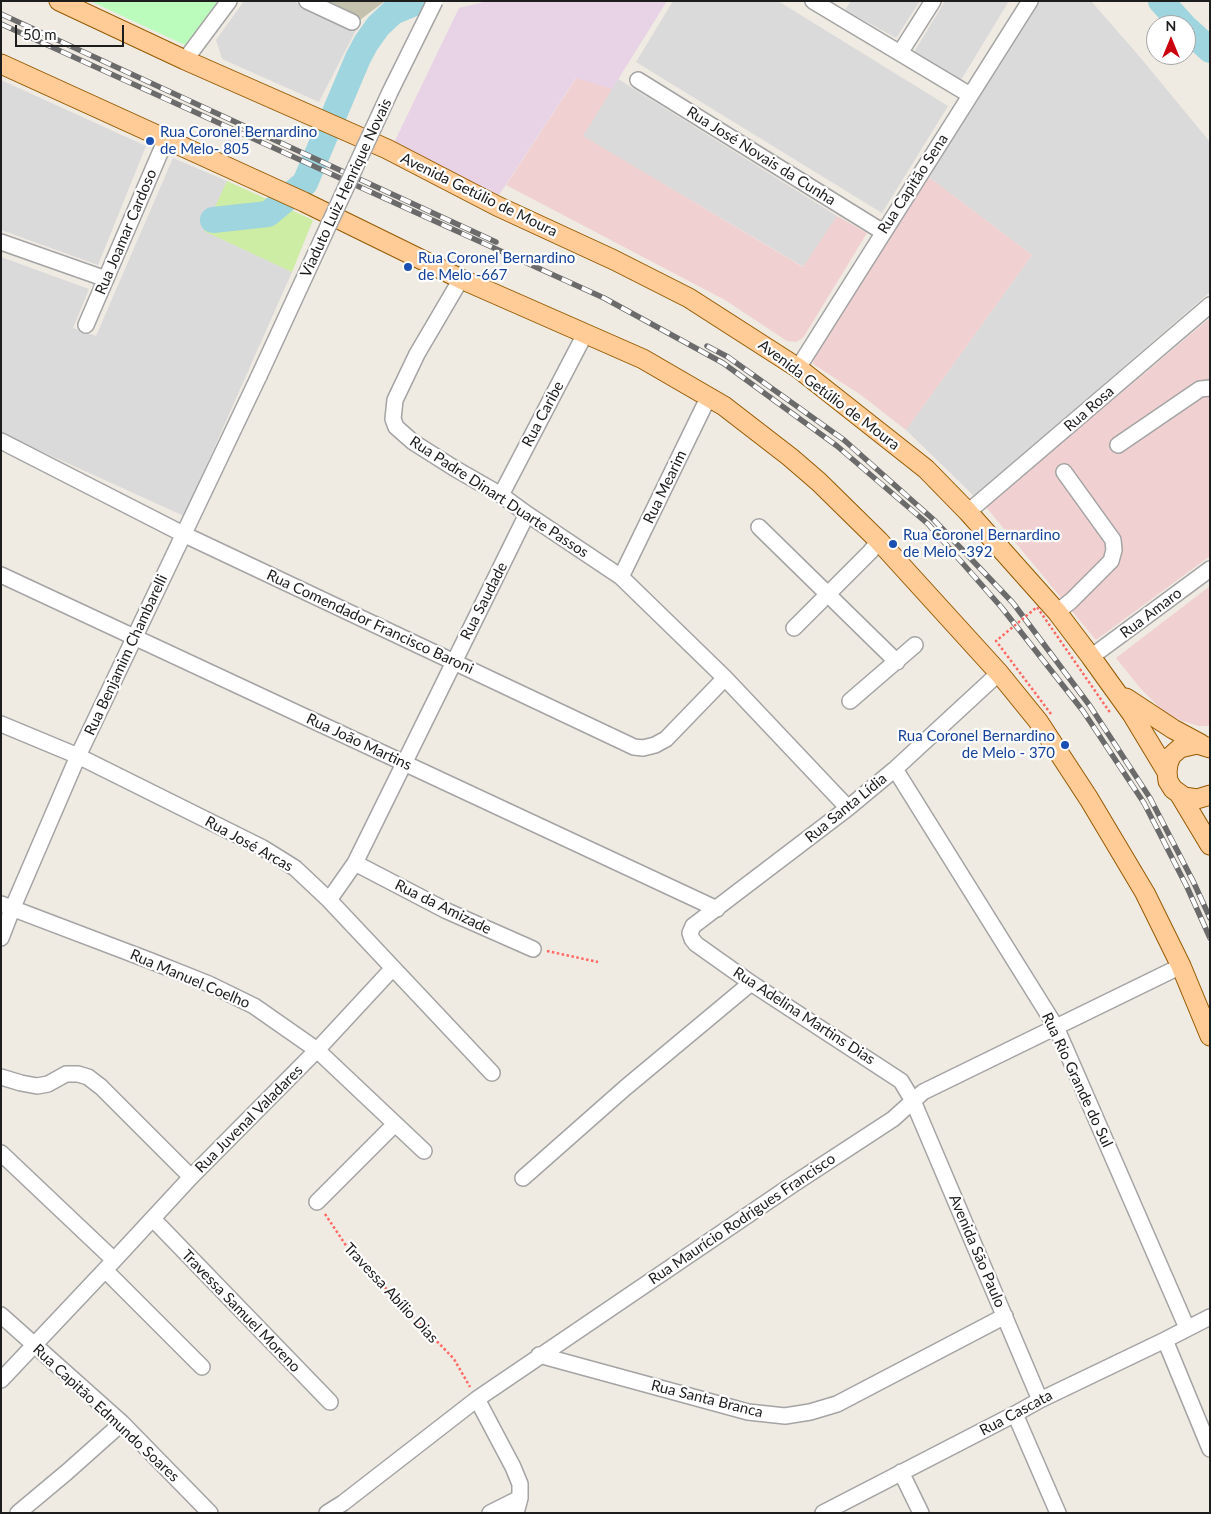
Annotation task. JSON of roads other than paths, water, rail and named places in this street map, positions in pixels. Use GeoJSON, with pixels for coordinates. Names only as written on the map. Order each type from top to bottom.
{"type":"FeatureCollection","features":[{"type":"Feature","properties":{"kind":"main road","name":"Avenida Getúlio de Moura"},"geometry":{"type":"LineString","coordinates":[[58,1],[185,60],[387,149],[497,206],[614,260],[689,298],[798,368],[926,469],[968,512],[1057,612],[1119,693],[1167,772],[1170,785],[1180,795]]}},
{"type":"Feature","properties":{"kind":"main road"},"geometry":{"type":"LineString","coordinates":[[1,64],[270,186],[461,278],[643,359],[710,396],[819,482],[879,541],[999,674],[1038,721],[1146,893],[1181,966],[1210,1036]]}},
{"type":"Feature","properties":{"kind":"main road","name":"Avenida Getúlio de Moura"},"geometry":{"type":"LineString","coordinates":[[1119,693],[1173,729],[1206,746]]}},
{"type":"Feature","properties":{"kind":"main road"},"geometry":{"type":"LineString","coordinates":[[1167,772],[1169,760],[1177,750],[1188,744],[1206,746]]}},
{"type":"Feature","properties":{"kind":"main road"},"geometry":{"type":"LineString","coordinates":[[1180,795],[1193,800],[1202,799],[1210,795]]}},
{"type":"Feature","properties":{"kind":"main road"},"geometry":{"type":"LineString","coordinates":[[1180,795],[1210,846]]}},
{"type":"Feature","properties":{"kind":"street"},"geometry":{"type":"LineString","coordinates":[[185,60],[229,1]]}},
{"type":"Feature","properties":{"kind":"street"},"geometry":{"type":"LineString","coordinates":[[307,1],[352,22]]}},
{"type":"Feature","properties":{"kind":"street","name":"Viaduto Luiz Henrique Novais"},"geometry":{"type":"LineString","coordinates":[[259,376],[390,92],[435,1]]}},
{"type":"Feature","properties":{"kind":"street"},"geometry":{"type":"LineString","coordinates":[[813,1],[837,7],[900,53],[970,95]]}},
{"type":"Feature","properties":{"kind":"street"},"geometry":{"type":"LineString","coordinates":[[900,53],[933,1]]}},
{"type":"Feature","properties":{"kind":"street","name":"Rua Capitão Sena"},"geometry":{"type":"LineString","coordinates":[[798,368],[1030,1]]}},
{"type":"Feature","properties":{"kind":"street","name":"Rua José Novais da Cunha"},"geometry":{"type":"LineString","coordinates":[[638,80],[883,232]]}},
{"type":"Feature","properties":{"kind":"street","name":"Rua Joamar Cardoso"},"geometry":{"type":"LineString","coordinates":[[86,325],[166,139]]}},
{"type":"Feature","properties":{"kind":"street"},"geometry":{"type":"LineString","coordinates":[[1,242],[106,279]]}},
{"type":"Feature","properties":{"kind":"street","name":"Rua Padre Dinart Duarte Passos"},"geometry":{"type":"LineString","coordinates":[[461,278],[417,354],[394,400],[393,419],[396,427],[413,442],[501,495],[621,577],[725,678],[848,808]]}},
{"type":"Feature","properties":{"kind":"street","name":"Rua Rosa"},"geometry":{"type":"LineString","coordinates":[[968,512],[1210,305]]}},
{"type":"Feature","properties":{"kind":"street","name":"Rua Caribe"},"geometry":{"type":"LineString","coordinates":[[501,495],[585,334]]}},
{"type":"Feature","properties":{"kind":"street","name":"Rua Benjamim Chambarelli"},"geometry":{"type":"LineString","coordinates":[[1,938],[7,906],[259,376]]}},
{"type":"Feature","properties":{"kind":"street"},"geometry":{"type":"LineString","coordinates":[[1118,445],[1200,389],[1210,388]]}},
{"type":"Feature","properties":{"kind":"street","name":"Rua Mearim"},"geometry":{"type":"LineString","coordinates":[[621,577],[710,396]]}},
{"type":"Feature","properties":{"kind":"street","name":"Rua Comendador Francisco Baroni"},"geometry":{"type":"LineString","coordinates":[[1,441],[183,534],[634,747],[643,748],[656,745],[666,739],[725,678]]}},
{"type":"Feature","properties":{"kind":"street"},"geometry":{"type":"LineString","coordinates":[[1057,612],[1071,601],[1111,561],[1114,550],[1113,540],[1064,472]]}},
{"type":"Feature","properties":{"kind":"street","name":"Rua Saudade"},"geometry":{"type":"LineString","coordinates":[[329,900],[355,863],[527,514]]}},
{"type":"Feature","properties":{"kind":"street"},"geometry":{"type":"LineString","coordinates":[[758,528],[897,662]]}},
{"type":"Feature","properties":{"kind":"street"},"geometry":{"type":"LineString","coordinates":[[794,628],[879,541]]}},
{"type":"Feature","properties":{"kind":"street","name":"Rua Amaro"},"geometry":{"type":"LineString","coordinates":[[1092,657],[1210,569]]}},
{"type":"Feature","properties":{"kind":"street","name":"Rua João Martins"},"geometry":{"type":"LineString","coordinates":[[1,575],[717,909]]}},
{"type":"Feature","properties":{"kind":"street"},"geometry":{"type":"LineString","coordinates":[[850,701],[915,645]]}},
{"type":"Feature","properties":{"kind":"street","name":"Rua Santa Lídia"},"geometry":{"type":"LineString","coordinates":[[691,935],[690,931],[693,926],[848,808],[895,769],[999,674]]}},
{"type":"Feature","properties":{"kind":"street","name":"Rua José Arcas"},"geometry":{"type":"LineString","coordinates":[[1,724],[78,756],[263,848],[295,868],[329,900],[492,1073]]}},
{"type":"Feature","properties":{"kind":"street","name":"Rua Rio Grande do Sul"},"geometry":{"type":"LineString","coordinates":[[895,769],[1056,1028],[1187,1328]]}},
{"type":"Feature","properties":{"kind":"street","name":"Rua da Amizade"},"geometry":{"type":"LineString","coordinates":[[355,863],[447,911],[533,949]]}},
{"type":"Feature","properties":{"kind":"street","name":"Rua Manuel Coelho"},"geometry":{"type":"LineString","coordinates":[[7,906],[209,984],[254,1006],[317,1050],[424,1151]]}},
{"type":"Feature","properties":{"kind":"street","name":"Rua Adelina Martins Dias"},"geometry":{"type":"LineString","coordinates":[[691,935],[696,944],[751,983],[893,1074],[907,1089],[913,1101]]}},
{"type":"Feature","properties":{"kind":"street","name":"Rua Maurício Rodrigues Francisco"},"geometry":{"type":"LineString","coordinates":[[327,1513],[351,1497],[478,1399],[792,1184],[893,1119],[913,1101],[933,1087],[1181,966]]}},
{"type":"Feature","properties":{"kind":"street","name":"Rua Juvenal Valadares"},"geometry":{"type":"LineString","coordinates":[[1,1380],[191,1177],[317,1050],[392,968]]}},
{"type":"Feature","properties":{"kind":"street"},"geometry":{"type":"LineString","coordinates":[[522,1178],[625,1088],[751,983]]}},
{"type":"Feature","properties":{"kind":"street"},"geometry":{"type":"LineString","coordinates":[[1,1077],[21,1084],[37,1086],[48,1084],[66,1074],[78,1074],[88,1077],[101,1087],[191,1177]]}},
{"type":"Feature","properties":{"kind":"street","name":"Avenida São Paulo"},"geometry":{"type":"LineString","coordinates":[[913,1101],[1040,1400]]}},
{"type":"Feature","properties":{"kind":"street"},"geometry":{"type":"LineString","coordinates":[[317,1202],[395,1124]]}},
{"type":"Feature","properties":{"kind":"street"},"geometry":{"type":"LineString","coordinates":[[1,1153],[110,1265],[129,1295],[202,1367]]}},
{"type":"Feature","properties":{"kind":"street","name":"Travessa Samuel Moreno"},"geometry":{"type":"LineString","coordinates":[[153,1219],[330,1402]]}},
{"type":"Feature","properties":{"kind":"street","name":"Rua Capitão Edmundo Soares"},"geometry":{"type":"LineString","coordinates":[[1,1315],[122,1423],[210,1513]]}},
{"type":"Feature","properties":{"kind":"street","name":"Rua Santa Branca"},"geometry":{"type":"LineString","coordinates":[[540,1356],[748,1412],[785,1416],[810,1412],[837,1404],[1004,1316]]}},
{"type":"Feature","properties":{"kind":"street","name":"Rua Cascata"},"geometry":{"type":"LineString","coordinates":[[823,1513],[1040,1400],[1210,1317]]}},
{"type":"Feature","properties":{"kind":"street"},"geometry":{"type":"LineString","coordinates":[[1165,1340],[1210,1449]]}},
{"type":"Feature","properties":{"kind":"street"},"geometry":{"type":"LineString","coordinates":[[478,1399],[520,1484],[518,1505],[490,1513]]}},
{"type":"Feature","properties":{"kind":"street"},"geometry":{"type":"LineString","coordinates":[[1016,1414],[1058,1513]]}},
{"type":"Feature","properties":{"kind":"street"},"geometry":{"type":"LineString","coordinates":[[18,1513],[122,1423]]}},
{"type":"Feature","properties":{"kind":"street"},"geometry":{"type":"LineString","coordinates":[[902,1472],[921,1513]]}},
{"type":"Feature","properties":{"kind":"waterway"},"geometry":{"type":"LineString","coordinates":[[213,220],[268,214],[305,183],[366,43],[378,26],[393,12],[419,1]]}},
{"type":"Feature","properties":{"kind":"waterway"},"geometry":{"type":"LineString","coordinates":[[1161,1],[1174,15]]}},
{"type":"Feature","properties":{"kind":"waterway"},"geometry":{"type":"LineString","coordinates":[[1196,37],[1210,50]]}},
{"type":"Feature","properties":{"kind":"railway"},"geometry":{"type":"LineString","coordinates":[[1,14],[496,242]]}},
{"type":"Feature","properties":{"kind":"railway"},"geometry":{"type":"LineString","coordinates":[[1,24],[604,298],[723,363],[837,446],[928,524],[1002,608],[1083,711],[1144,803],[1187,887],[1210,938]]}},
{"type":"Feature","properties":{"kind":"railway"},"geometry":{"type":"LineString","coordinates":[[707,346],[728,357],[844,440],[934,520],[1013,603],[1090,706],[1150,798],[1210,918]]}},
{"type":"Feature","properties":{"kind":"place","name":"Rua Coronel Bernardino de Melo- 805"},"geometry":{"type":"Point","coordinates":[150,141]}},
{"type":"Feature","properties":{"kind":"place","name":"Rua Coronel Bernardino de Melo -667"},"geometry":{"type":"Point","coordinates":[408,267]}},
{"type":"Feature","properties":{"kind":"place","name":"Rua Coronel Bernardino de Melo -392"},"geometry":{"type":"Point","coordinates":[893,544]}},
{"type":"Feature","properties":{"kind":"place","name":"Rua Coronel Bernardino de Melo - 370"},"geometry":{"type":"Point","coordinates":[1065,745]}}]}
